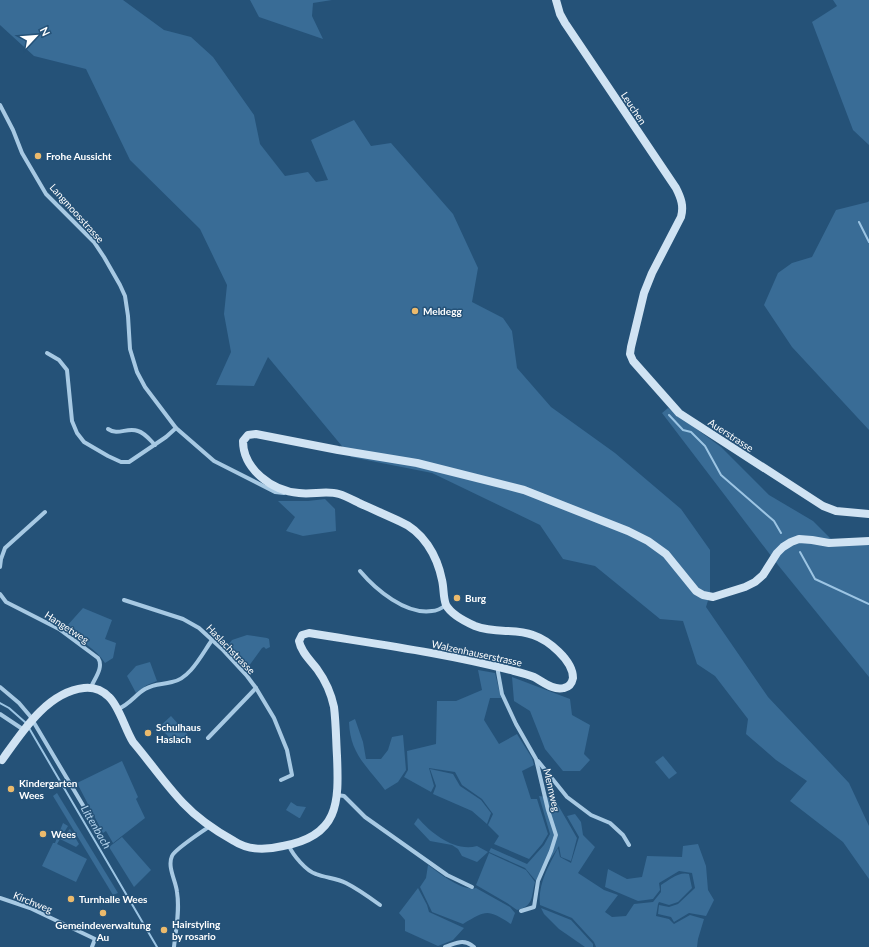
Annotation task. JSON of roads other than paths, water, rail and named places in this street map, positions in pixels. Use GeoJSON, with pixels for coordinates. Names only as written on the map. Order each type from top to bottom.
{"type":"FeatureCollection","features":[{"type":"Feature","properties":{"kind":"street","name":"Leuchen"},"geometry":{"type":"LineString","coordinates":[[556,0],[560,14],[565,23],[676,188],[682,202],[683,211],[652,273],[644,293],[636,325]]}},
{"type":"Feature","properties":{"kind":"street","name":"Langmoosstrasse"},"geometry":{"type":"LineString","coordinates":[[0,105],[13,130],[22,153],[46,194],[94,242],[120,285],[125,296],[130,349],[137,372],[145,387],[176,428],[214,461],[275,492],[284,494],[288,490]]}},
{"type":"Feature","properties":{"kind":"street","name":"Auerstrasse"},"geometry":{"type":"LineString","coordinates":[[636,325],[630,347],[630,354],[633,361],[679,413],[823,506],[836,511],[869,514]]}},
{"type":"Feature","properties":{"kind":"street"},"geometry":{"type":"LineString","coordinates":[[47,353],[59,360],[67,370],[72,421],[77,433],[84,442],[111,458],[121,462],[129,462],[155,445],[176,428]]}},
{"type":"Feature","properties":{"kind":"street"},"geometry":{"type":"LineString","coordinates":[[108,429],[115,433],[130,429],[139,431],[155,445]]}},
{"type":"Feature","properties":{"kind":"street"},"geometry":{"type":"LineString","coordinates":[[360,571],[370,584],[406,608],[431,612],[446,605],[439,564],[433,551],[421,535],[404,523],[338,494],[322,492],[299,493],[276,486],[260,476],[245,456],[243,449],[244,441],[248,435],[256,434],[338,450],[417,463],[524,490],[628,531],[648,541],[666,554],[696,591],[703,595],[713,596],[745,587],[755,582],[763,576],[783,546],[799,539],[829,543],[869,541]]}},
{"type":"Feature","properties":{"kind":"street"},"geometry":{"type":"LineString","coordinates":[[0,567],[5,548],[45,512]]}},
{"type":"Feature","properties":{"kind":"street","name":"Hangetweg"},"geometry":{"type":"LineString","coordinates":[[0,594],[6,602],[59,629],[98,658],[101,666],[91,687]]}},
{"type":"Feature","properties":{"kind":"street","name":"Haslachstrasse"},"geometry":{"type":"LineString","coordinates":[[124,600],[183,619],[199,628],[247,676],[274,718],[287,750],[292,775],[282,780]]}},
{"type":"Feature","properties":{"kind":"street","name":"Walzenhauserstrasse"},"geometry":{"type":"LineString","coordinates":[[91,687],[102,691],[109,697],[117,709],[126,731],[133,742],[183,803],[198,817],[234,842],[244,846],[254,849],[271,849],[289,846],[318,834],[325,827],[331,818],[338,795],[333,702],[325,683],[300,645],[299,641],[302,635],[310,633],[410,649],[498,667],[533,677],[558,689],[570,686],[573,680],[572,672],[566,660],[545,641],[532,635],[518,632],[488,630],[474,626],[457,616],[446,605]]}},
{"type":"Feature","properties":{"kind":"street"},"geometry":{"type":"LineString","coordinates":[[117,709],[128,704],[144,690],[157,684],[182,679],[188,674],[212,640]]}},
{"type":"Feature","properties":{"kind":"street","name":"Mennweg"},"geometry":{"type":"LineString","coordinates":[[498,667],[502,694],[516,724],[536,759],[548,810],[556,835],[538,881],[534,907],[522,911]]}},
{"type":"Feature","properties":{"kind":"street"},"geometry":{"type":"LineString","coordinates":[[0,687],[19,703],[28,725],[84,807]]}},
{"type":"Feature","properties":{"kind":"street"},"geometry":{"type":"LineString","coordinates":[[1,761],[28,725],[44,708],[60,695],[70,691],[91,687]]}},
{"type":"Feature","properties":{"kind":"street","name":"Haslachstrasse"},"geometry":{"type":"LineString","coordinates":[[208,738],[256,688]]}},
{"type":"Feature","properties":{"kind":"street"},"geometry":{"type":"LineString","coordinates":[[0,714],[28,725]]}},
{"type":"Feature","properties":{"kind":"street"},"geometry":{"type":"LineString","coordinates":[[536,759],[567,797],[591,815],[610,823],[623,835],[629,845]]}},
{"type":"Feature","properties":{"kind":"street"},"geometry":{"type":"LineString","coordinates":[[338,795],[344,796],[365,817],[447,875],[472,887]]}},
{"type":"Feature","properties":{"kind":"street"},"geometry":{"type":"LineString","coordinates":[[174,947],[179,907],[176,883],[170,864],[172,855],[181,846],[210,825]]}},
{"type":"Feature","properties":{"kind":"street"},"geometry":{"type":"LineString","coordinates":[[289,846],[291,851],[314,874],[337,879],[346,883],[380,905]]}},
{"type":"Feature","properties":{"kind":"street","name":"Kirchweg"},"geometry":{"type":"LineString","coordinates":[[0,898],[30,908],[95,938],[92,947]]}},
{"type":"Feature","properties":{"kind":"street"},"geometry":{"type":"LineString","coordinates":[[445,947],[460,942],[468,942],[474,947]]}},
{"type":"Feature","properties":{"kind":"waterway"},"geometry":{"type":"LineString","coordinates":[[859,222],[869,242]]}},
{"type":"Feature","properties":{"kind":"waterway"},"geometry":{"type":"LineString","coordinates":[[669,415],[683,430],[691,432],[705,446],[721,475],[774,521],[781,533]]}},
{"type":"Feature","properties":{"kind":"waterway"},"geometry":{"type":"LineString","coordinates":[[800,552],[815,579],[869,604]]}},
{"type":"Feature","properties":{"kind":"waterway","name":"Littenbach"},"geometry":{"type":"LineString","coordinates":[[0,703],[9,708],[26,723]]}},
{"type":"Feature","properties":{"kind":"waterway","name":"Littenbach"},"geometry":{"type":"LineString","coordinates":[[29,728],[157,947]]}},
{"type":"Feature","properties":{"kind":"place","name":"Frohe Aussicht"},"geometry":{"type":"Point","coordinates":[38,156]}},
{"type":"Feature","properties":{"kind":"place","name":"Meldegg"},"geometry":{"type":"Point","coordinates":[415,311]}},
{"type":"Feature","properties":{"kind":"place","name":"Burg"},"geometry":{"type":"Point","coordinates":[457,598]}},
{"type":"Feature","properties":{"kind":"place","name":"Schulhaus Haslach"},"geometry":{"type":"Point","coordinates":[148,733]}},
{"type":"Feature","properties":{"kind":"place","name":"Kindergarten Wees"},"geometry":{"type":"Point","coordinates":[11,789]}},
{"type":"Feature","properties":{"kind":"place","name":"Wees"},"geometry":{"type":"Point","coordinates":[43,834]}},
{"type":"Feature","properties":{"kind":"place","name":"Turnhalle Wees"},"geometry":{"type":"Point","coordinates":[71,899]}},
{"type":"Feature","properties":{"kind":"place","name":"Gemeindeverwaltung Au"},"geometry":{"type":"Point","coordinates":[103,913]}},
{"type":"Feature","properties":{"kind":"place","name":"Hairstyling by rosario"},"geometry":{"type":"Point","coordinates":[164,930]}}]}
